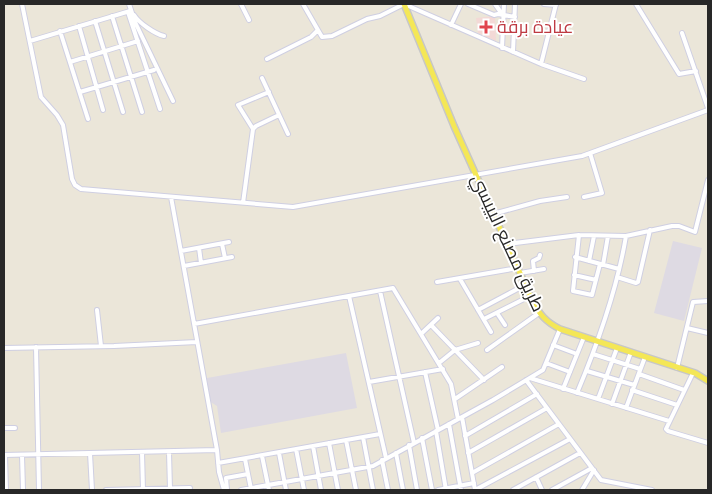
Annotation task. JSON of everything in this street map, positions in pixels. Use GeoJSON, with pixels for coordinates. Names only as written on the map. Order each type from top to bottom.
{"type":"FeatureCollection","features":[{"type":"Feature","properties":{"kind":"main road","name":"طريق مصنع البيبسي"},"geometry":{"type":"LineString","coordinates":[[404,4],[475,174],[539,313],[548,322],[560,329],[693,373],[708,381]]}},
{"type":"Feature","properties":{"kind":"street"},"geometry":{"type":"LineString","coordinates":[[22,4],[41,97],[63,125],[72,179],[75,185],[81,189],[290,207],[579,157],[708,109],[682,33]]}},
{"type":"Feature","properties":{"kind":"street"},"geometry":{"type":"LineString","coordinates":[[129,4],[147,72],[160,109]]}},
{"type":"Feature","properties":{"kind":"street"},"geometry":{"type":"LineString","coordinates":[[241,4],[249,20]]}},
{"type":"Feature","properties":{"kind":"street"},"geometry":{"type":"LineString","coordinates":[[303,4],[321,37],[332,36],[404,4],[502,48],[584,79]]}},
{"type":"Feature","properties":{"kind":"street"},"geometry":{"type":"LineString","coordinates":[[451,25],[461,4]]}},
{"type":"Feature","properties":{"kind":"street"},"geometry":{"type":"LineString","coordinates":[[468,4],[477,6],[493,15],[515,17]]}},
{"type":"Feature","properties":{"kind":"street"},"geometry":{"type":"LineString","coordinates":[[495,4],[503,15]]}},
{"type":"Feature","properties":{"kind":"street"},"geometry":{"type":"LineString","coordinates":[[502,48],[504,4]]}},
{"type":"Feature","properties":{"kind":"street"},"geometry":{"type":"LineString","coordinates":[[513,52],[515,4]]}},
{"type":"Feature","properties":{"kind":"street"},"geometry":{"type":"LineString","coordinates":[[541,64],[556,4],[544,4]]}},
{"type":"Feature","properties":{"kind":"street"},"geometry":{"type":"LineString","coordinates":[[636,4],[678,74],[696,70]]}},
{"type":"Feature","properties":{"kind":"street"},"geometry":{"type":"LineString","coordinates":[[30,41],[130,12]]}},
{"type":"Feature","properties":{"kind":"street"},"geometry":{"type":"LineString","coordinates":[[130,12],[174,101]]}},
{"type":"Feature","properties":{"kind":"street"},"geometry":{"type":"LineString","coordinates":[[112,16],[142,112]]}},
{"type":"Feature","properties":{"kind":"street"},"geometry":{"type":"LineString","coordinates":[[96,21],[123,112]]}},
{"type":"Feature","properties":{"kind":"street"},"geometry":{"type":"LineString","coordinates":[[136,21],[157,34],[164,36]]}},
{"type":"Feature","properties":{"kind":"street"},"geometry":{"type":"LineString","coordinates":[[79,26],[104,110]]}},
{"type":"Feature","properties":{"kind":"street"},"geometry":{"type":"LineString","coordinates":[[60,31],[88,119]]}},
{"type":"Feature","properties":{"kind":"street"},"geometry":{"type":"LineString","coordinates":[[267,59],[311,37],[317,31]]}},
{"type":"Feature","properties":{"kind":"street"},"geometry":{"type":"LineString","coordinates":[[70,62],[138,41]]}},
{"type":"Feature","properties":{"kind":"street"},"geometry":{"type":"LineString","coordinates":[[80,92],[154,70]]}},
{"type":"Feature","properties":{"kind":"street"},"geometry":{"type":"LineString","coordinates":[[262,78],[288,134]]}},
{"type":"Feature","properties":{"kind":"street"},"geometry":{"type":"LineString","coordinates":[[243,203],[253,129],[238,105],[269,92]]}},
{"type":"Feature","properties":{"kind":"street"},"geometry":{"type":"LineString","coordinates":[[253,129],[280,115]]}},
{"type":"Feature","properties":{"kind":"street"},"geometry":{"type":"LineString","coordinates":[[584,197],[602,193],[590,153]]}},
{"type":"Feature","properties":{"kind":"street"},"geometry":{"type":"LineString","coordinates":[[507,244],[579,235],[626,236],[665,227],[679,226],[695,232],[708,180]]}},
{"type":"Feature","properties":{"kind":"street"},"geometry":{"type":"LineString","coordinates":[[171,196],[218,463],[226,490]]}},
{"type":"Feature","properties":{"kind":"street"},"geometry":{"type":"LineString","coordinates":[[493,214],[540,201],[567,197]]}},
{"type":"Feature","properties":{"kind":"street"},"geometry":{"type":"LineString","coordinates":[[617,278],[638,282],[650,230]]}},
{"type":"Feature","properties":{"kind":"street"},"geometry":{"type":"LineString","coordinates":[[579,235],[572,290],[581,294],[592,295],[602,265],[608,236]]}},
{"type":"Feature","properties":{"kind":"street"},"geometry":{"type":"LineString","coordinates":[[589,262],[594,236]]}},
{"type":"Feature","properties":{"kind":"street"},"geometry":{"type":"LineString","coordinates":[[577,393],[598,342],[617,278],[626,236]]}},
{"type":"Feature","properties":{"kind":"street"},"geometry":{"type":"LineString","coordinates":[[181,252],[230,242]]}},
{"type":"Feature","properties":{"kind":"street"},"geometry":{"type":"LineString","coordinates":[[222,244],[225,258]]}},
{"type":"Feature","properties":{"kind":"street"},"geometry":{"type":"LineString","coordinates":[[199,248],[201,263]]}},
{"type":"Feature","properties":{"kind":"street"},"geometry":{"type":"LineString","coordinates":[[534,271],[533,261],[540,258],[540,255]]}},
{"type":"Feature","properties":{"kind":"street"},"geometry":{"type":"LineString","coordinates":[[184,266],[232,257]]}},
{"type":"Feature","properties":{"kind":"street"},"geometry":{"type":"LineString","coordinates":[[575,257],[619,269]]}},
{"type":"Feature","properties":{"kind":"street"},"geometry":{"type":"LineString","coordinates":[[437,282],[518,268]]}},
{"type":"Feature","properties":{"kind":"street"},"geometry":{"type":"LineString","coordinates":[[520,274],[544,269]]}},
{"type":"Feature","properties":{"kind":"street"},"geometry":{"type":"LineString","coordinates":[[574,275],[596,280]]}},
{"type":"Feature","properties":{"kind":"street"},"geometry":{"type":"LineString","coordinates":[[460,278],[491,332]]}},
{"type":"Feature","properties":{"kind":"street"},"geometry":{"type":"LineString","coordinates":[[478,310],[525,285]]}},
{"type":"Feature","properties":{"kind":"street"},"geometry":{"type":"LineString","coordinates":[[194,324],[391,288],[395,290],[452,384],[454,399],[465,436],[475,490],[570,439]]}},
{"type":"Feature","properties":{"kind":"street"},"geometry":{"type":"LineString","coordinates":[[380,291],[412,444],[417,490]]}},
{"type":"Feature","properties":{"kind":"street"},"geometry":{"type":"LineString","coordinates":[[349,296],[380,434],[388,490]]}},
{"type":"Feature","properties":{"kind":"street"},"geometry":{"type":"LineString","coordinates":[[484,319],[530,296]]}},
{"type":"Feature","properties":{"kind":"street"},"geometry":{"type":"LineString","coordinates":[[500,299],[503,310]]}},
{"type":"Feature","properties":{"kind":"street"},"geometry":{"type":"LineString","coordinates":[[677,368],[692,302],[708,302]]}},
{"type":"Feature","properties":{"kind":"street"},"geometry":{"type":"LineString","coordinates":[[97,310],[101,346]]}},
{"type":"Feature","properties":{"kind":"street"},"geometry":{"type":"LineString","coordinates":[[497,313],[505,325]]}},
{"type":"Feature","properties":{"kind":"street"},"geometry":{"type":"LineString","coordinates":[[488,350],[539,313]]}},
{"type":"Feature","properties":{"kind":"street"},"geometry":{"type":"LineString","coordinates":[[421,334],[438,318]]}},
{"type":"Feature","properties":{"kind":"street"},"geometry":{"type":"LineString","coordinates":[[431,325],[484,380]]}},
{"type":"Feature","properties":{"kind":"street"},"geometry":{"type":"LineString","coordinates":[[686,328],[708,333]]}},
{"type":"Feature","properties":{"kind":"street"},"geometry":{"type":"LineString","coordinates":[[241,490],[268,488],[284,482],[369,467],[460,418],[543,370],[560,329]]}},
{"type":"Feature","properties":{"kind":"street"},"geometry":{"type":"LineString","coordinates":[[563,389],[584,337]]}},
{"type":"Feature","properties":{"kind":"street"},"geometry":{"type":"LineString","coordinates":[[4,348],[197,342]]}},
{"type":"Feature","properties":{"kind":"street"},"geometry":{"type":"LineString","coordinates":[[439,363],[455,350],[478,343]]}},
{"type":"Feature","properties":{"kind":"street"},"geometry":{"type":"LineString","coordinates":[[553,346],[577,354]]}},
{"type":"Feature","properties":{"kind":"street"},"geometry":{"type":"LineString","coordinates":[[36,348],[39,490]]}},
{"type":"Feature","properties":{"kind":"street"},"geometry":{"type":"LineString","coordinates":[[598,399],[617,348]]}},
{"type":"Feature","properties":{"kind":"street"},"geometry":{"type":"LineString","coordinates":[[612,404],[631,352]]}},
{"type":"Feature","properties":{"kind":"street"},"geometry":{"type":"LineString","coordinates":[[593,354],[626,365],[684,390]]}},
{"type":"Feature","properties":{"kind":"street"},"geometry":{"type":"LineString","coordinates":[[626,408],[645,357]]}},
{"type":"Feature","properties":{"kind":"street"},"geometry":{"type":"LineString","coordinates":[[546,363],[570,372]]}},
{"type":"Feature","properties":{"kind":"street"},"geometry":{"type":"LineString","coordinates":[[454,399],[502,367]]}},
{"type":"Feature","properties":{"kind":"street"},"geometry":{"type":"LineString","coordinates":[[369,382],[443,369]]}},
{"type":"Feature","properties":{"kind":"street"},"geometry":{"type":"LineString","coordinates":[[587,370],[620,381],[676,405]]}},
{"type":"Feature","properties":{"kind":"street"},"geometry":{"type":"LineString","coordinates":[[425,372],[437,430],[446,490]]}},
{"type":"Feature","properties":{"kind":"street"},"geometry":{"type":"LineString","coordinates":[[693,373],[676,405],[666,430],[708,443]]}},
{"type":"Feature","properties":{"kind":"street"},"geometry":{"type":"LineString","coordinates":[[528,379],[669,421]]}},
{"type":"Feature","properties":{"kind":"street"},"geometry":{"type":"LineString","coordinates":[[528,379],[546,408],[602,480],[652,490]]}},
{"type":"Feature","properties":{"kind":"street"},"geometry":{"type":"LineString","coordinates":[[465,436],[536,394]]}},
{"type":"Feature","properties":{"kind":"street"},"geometry":{"type":"LineString","coordinates":[[468,452],[546,408]]}},
{"type":"Feature","properties":{"kind":"street"},"geometry":{"type":"LineString","coordinates":[[449,424],[460,488]]}},
{"type":"Feature","properties":{"kind":"street"},"geometry":{"type":"LineString","coordinates":[[472,473],[559,424]]}},
{"type":"Feature","properties":{"kind":"street"},"geometry":{"type":"LineString","coordinates":[[4,428],[15,428]]}},
{"type":"Feature","properties":{"kind":"street"},"geometry":{"type":"LineString","coordinates":[[218,463],[380,434]]}},
{"type":"Feature","properties":{"kind":"street"},"geometry":{"type":"LineString","coordinates":[[363,437],[373,490]]}},
{"type":"Feature","properties":{"kind":"street"},"geometry":{"type":"LineString","coordinates":[[422,438],[432,490]]}},
{"type":"Feature","properties":{"kind":"street"},"geometry":{"type":"LineString","coordinates":[[346,440],[356,490]]}},
{"type":"Feature","properties":{"kind":"street"},"geometry":{"type":"LineString","coordinates":[[329,443],[338,490]]}},
{"type":"Feature","properties":{"kind":"street"},"geometry":{"type":"LineString","coordinates":[[313,446],[321,490]]}},
{"type":"Feature","properties":{"kind":"street"},"geometry":{"type":"LineString","coordinates":[[296,449],[304,490]]}},
{"type":"Feature","properties":{"kind":"street"},"geometry":{"type":"LineString","coordinates":[[6,490],[4,455],[217,450]]}},
{"type":"Feature","properties":{"kind":"street"},"geometry":{"type":"LineString","coordinates":[[142,452],[143,490]]}},
{"type":"Feature","properties":{"kind":"street"},"geometry":{"type":"LineString","coordinates":[[169,452],[170,489]]}},
{"type":"Feature","properties":{"kind":"street"},"geometry":{"type":"LineString","coordinates":[[90,453],[92,490]]}},
{"type":"Feature","properties":{"kind":"street"},"geometry":{"type":"LineString","coordinates":[[279,453],[286,490]]}},
{"type":"Feature","properties":{"kind":"street"},"geometry":{"type":"LineString","coordinates":[[396,453],[403,490]]}},
{"type":"Feature","properties":{"kind":"street"},"geometry":{"type":"LineString","coordinates":[[513,490],[580,453]]}},
{"type":"Feature","properties":{"kind":"street"},"geometry":{"type":"LineString","coordinates":[[22,454],[23,490]]}},
{"type":"Feature","properties":{"kind":"street"},"geometry":{"type":"LineString","coordinates":[[262,456],[268,488]]}},
{"type":"Feature","properties":{"kind":"street"},"geometry":{"type":"LineString","coordinates":[[245,459],[251,489]]}},
{"type":"Feature","properties":{"kind":"street"},"geometry":{"type":"LineString","coordinates":[[552,490],[593,469]]}},
{"type":"Feature","properties":{"kind":"street"},"geometry":{"type":"LineString","coordinates":[[582,490],[593,469]]}},
{"type":"Feature","properties":{"kind":"street"},"geometry":{"type":"LineString","coordinates":[[226,490],[226,478],[248,474]]}},
{"type":"Feature","properties":{"kind":"street"},"geometry":{"type":"LineString","coordinates":[[536,478],[542,490]]}},
{"type":"Feature","properties":{"kind":"street"},"geometry":{"type":"LineString","coordinates":[[438,490],[460,488],[474,483]]}},
{"type":"Feature","properties":{"kind":"street"},"geometry":{"type":"LineString","coordinates":[[106,490],[190,488]]}},
{"type":"Feature","properties":{"kind":"shaded area"},"geometry":{"type":"Polygon","coordinates":[[[495,16],[496,41],[478,33],[476,18],[495,16]]]}},
{"type":"Feature","properties":{"kind":"shaded area"},"geometry":{"type":"Polygon","coordinates":[[[673,241],[702,248],[684,321],[654,313],[673,241]]]}},
{"type":"Feature","properties":{"kind":"shaded area"},"geometry":{"type":"Polygon","coordinates":[[[346,353],[357,408],[221,433],[217,406],[209,401],[207,378],[346,353]]]}},
{"type":"Feature","properties":{"kind":"place","name":"عيادة برقة"},"geometry":{"type":"Point","coordinates":[486,27]}}]}
